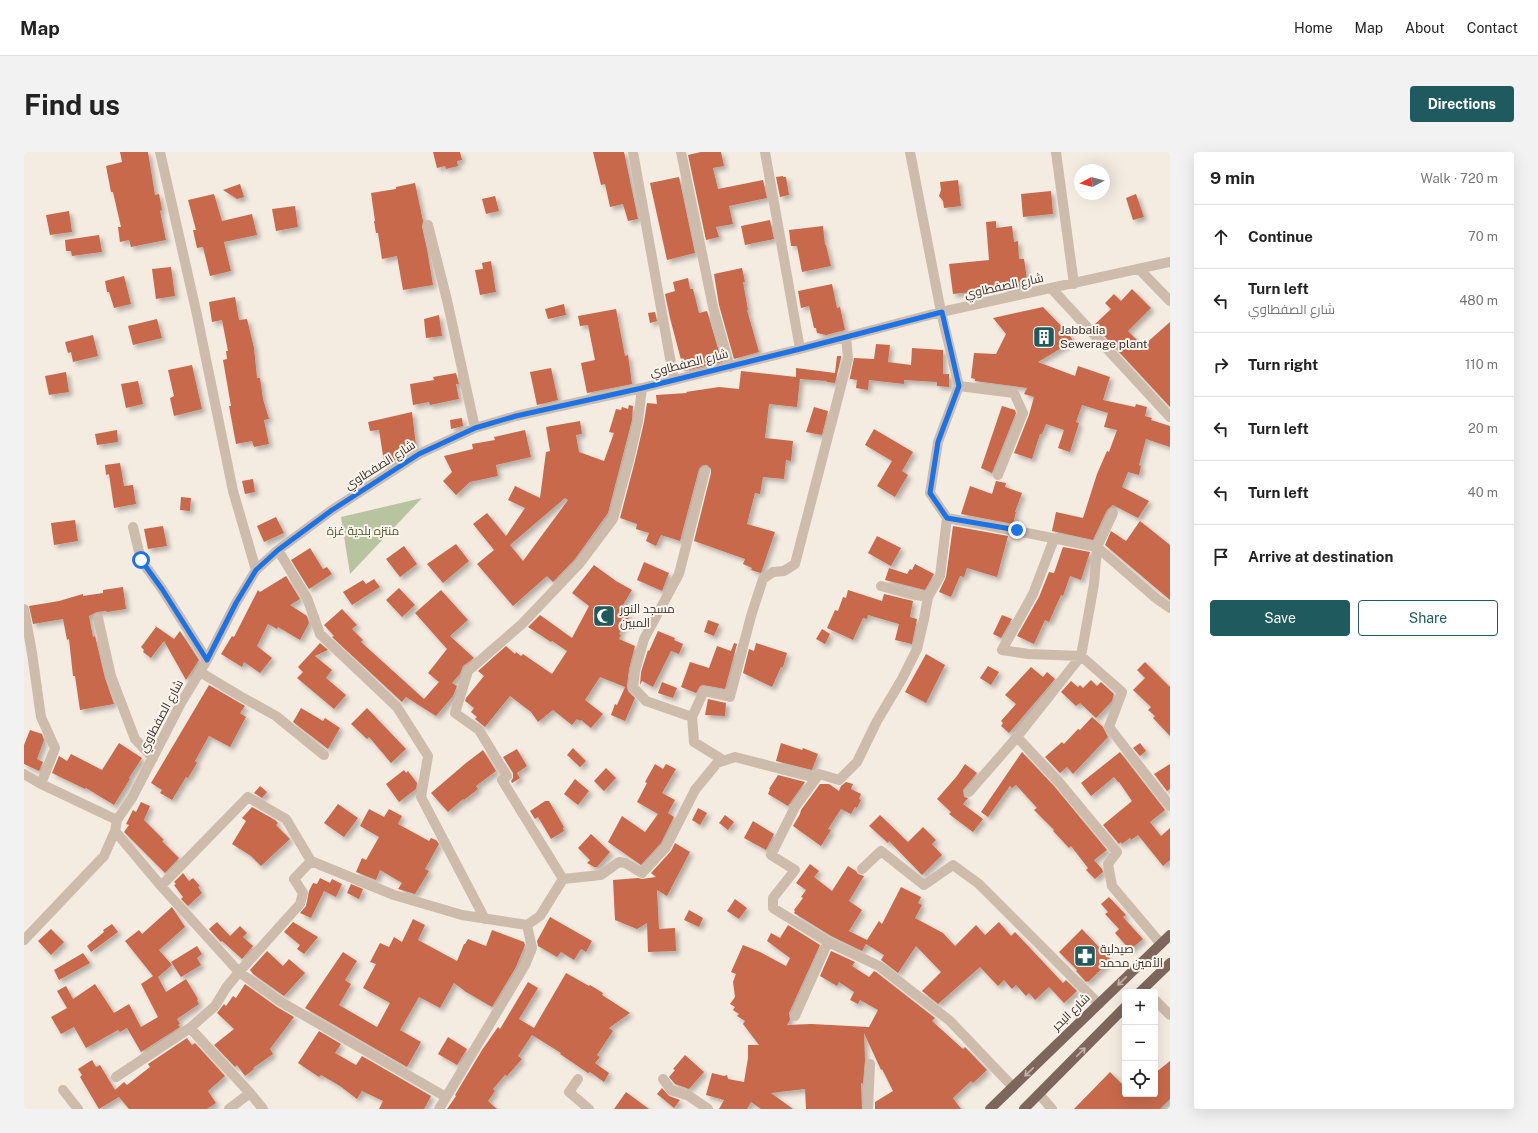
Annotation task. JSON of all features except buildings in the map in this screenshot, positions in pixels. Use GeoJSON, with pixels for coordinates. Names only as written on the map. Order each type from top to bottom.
{"type":"FeatureCollection","features":[{"type":"Feature","properties":{"kind":"main road","name":"شارع البحر"},"geometry":{"type":"LineString","coordinates":[[990,1109],[1170,934]]}},
{"type":"Feature","properties":{"kind":"main road"},"geometry":{"type":"LineString","coordinates":[[1146,989],[1170,963]]}},
{"type":"Feature","properties":{"kind":"main road"},"geometry":{"type":"LineString","coordinates":[[1024,1109],[1122,1010]]}},
{"type":"Feature","properties":{"kind":"street"},"geometry":{"type":"LineString","coordinates":[[160,152],[197,315],[233,491],[256,570]]}},
{"type":"Feature","properties":{"kind":"street"},"geometry":{"type":"LineString","coordinates":[[632,152],[674,380]]}},
{"type":"Feature","properties":{"kind":"street"},"geometry":{"type":"LineString","coordinates":[[681,152],[713,307],[730,367]]}},
{"type":"Feature","properties":{"kind":"street"},"geometry":{"type":"LineString","coordinates":[[765,152],[800,349]]}},
{"type":"Feature","properties":{"kind":"street"},"geometry":{"type":"LineString","coordinates":[[910,152],[942,312],[959,386],[938,442],[930,493],[947,518],[940,576],[928,597],[917,649],[902,679],[876,721],[856,762],[838,780],[819,774],[795,806],[771,855],[795,870],[773,898],[773,908],[828,942],[879,966],[950,1021],[1013,1087]]}},
{"type":"Feature","properties":{"kind":"street"},"geometry":{"type":"LineString","coordinates":[[1056,152],[1074,284]]}},
{"type":"Feature","properties":{"kind":"street"},"geometry":{"type":"LineString","coordinates":[[428,225],[447,300],[475,428]]}},
{"type":"Feature","properties":{"kind":"street","name":"شارع الصفطاوي"},"geometry":{"type":"LineString","coordinates":[[24,940],[104,856],[115,832],[117,820],[132,798],[181,703],[207,660],[236,603],[256,570],[278,550],[332,510],[419,454],[475,428],[516,416],[730,367],[942,312],[1170,262]]}},
{"type":"Feature","properties":{"kind":"street"},"geometry":{"type":"LineString","coordinates":[[1139,269],[1170,301]]}},
{"type":"Feature","properties":{"kind":"street"},"geometry":{"type":"LineString","coordinates":[[1052,289],[1170,417]]}},
{"type":"Feature","properties":{"kind":"street"},"geometry":{"type":"LineString","coordinates":[[723,760],[694,742],[692,717],[704,691],[730,697],[751,616],[763,579],[773,572],[784,571],[795,564],[847,363],[846,336]]}},
{"type":"Feature","properties":{"kind":"street"},"geometry":{"type":"LineString","coordinates":[[959,386],[1014,393],[1020,406],[1023,413],[998,475]]}},
{"type":"Feature","properties":{"kind":"street"},"geometry":{"type":"LineString","coordinates":[[563,879],[502,780],[507,776],[479,730],[455,712],[468,671],[522,624],[580,563],[613,519],[631,453],[638,421],[642,388]]}},
{"type":"Feature","properties":{"kind":"street"},"geometry":{"type":"LineString","coordinates":[[692,717],[646,701],[633,687],[635,671],[644,639],[679,574],[705,471]]}},
{"type":"Feature","properties":{"kind":"street"},"geometry":{"type":"LineString","coordinates":[[969,792],[1017,737],[1081,656],[1094,584],[1097,547],[1114,513]]}},
{"type":"Feature","properties":{"kind":"street"},"geometry":{"type":"LineString","coordinates":[[947,518],[1017,530],[1031,535],[1097,547],[1157,599],[1170,608]]}},
{"type":"Feature","properties":{"kind":"street"},"geometry":{"type":"LineString","coordinates":[[133,527],[141,560],[162,589],[207,660]]}},
{"type":"Feature","properties":{"kind":"street"},"geometry":{"type":"LineString","coordinates":[[1054,539],[1033,594],[1002,650],[1028,654],[1081,656],[1122,692],[1109,727],[1170,806]]}},
{"type":"Feature","properties":{"kind":"street"},"geometry":{"type":"LineString","coordinates":[[278,550],[307,598],[320,634],[334,649],[397,707],[428,756],[421,797],[485,919]]}},
{"type":"Feature","properties":{"kind":"street"},"geometry":{"type":"LineString","coordinates":[[881,586],[928,597]]}},
{"type":"Feature","properties":{"kind":"street"},"geometry":{"type":"LineString","coordinates":[[24,609],[42,717],[55,748],[41,784]]}},
{"type":"Feature","properties":{"kind":"street"},"geometry":{"type":"LineString","coordinates":[[98,618],[111,676],[135,738],[153,758]]}},
{"type":"Feature","properties":{"kind":"street"},"geometry":{"type":"LineString","coordinates":[[200,672],[276,716],[324,755]]}},
{"type":"Feature","properties":{"kind":"street"},"geometry":{"type":"LineString","coordinates":[[1017,737],[1059,782],[1117,852],[1108,864],[1112,886],[1161,944]]}},
{"type":"Feature","properties":{"kind":"street"},"geometry":{"type":"LineString","coordinates":[[563,879],[601,875],[619,862],[625,863],[642,874],[666,847],[695,790],[717,763],[723,760],[735,757],[816,778]]}},
{"type":"Feature","properties":{"kind":"street"},"geometry":{"type":"LineString","coordinates":[[24,774],[41,784],[117,820]]}},
{"type":"Feature","properties":{"kind":"street"},"geometry":{"type":"LineString","coordinates":[[161,886],[248,797],[286,819],[311,861],[394,895],[462,915],[527,925],[540,916],[563,879]]}},
{"type":"Feature","properties":{"kind":"street"},"geometry":{"type":"LineString","coordinates":[[115,832],[161,886],[239,972],[281,1002],[446,1097]]}},
{"type":"Feature","properties":{"kind":"street"},"geometry":{"type":"LineString","coordinates":[[862,869],[881,851],[924,885],[953,865],[979,884],[1099,1004]]}},
{"type":"Feature","properties":{"kind":"street"},"geometry":{"type":"LineString","coordinates":[[116,1077],[190,1028],[215,1006],[226,988],[239,972],[300,904],[303,893],[294,879],[311,861]]}},
{"type":"Feature","properties":{"kind":"street"},"geometry":{"type":"LineString","coordinates":[[439,1109],[525,966],[532,948],[527,925]]}},
{"type":"Feature","properties":{"kind":"street"},"geometry":{"type":"LineString","coordinates":[[795,1016],[828,942]]}},
{"type":"Feature","properties":{"kind":"street"},"geometry":{"type":"LineString","coordinates":[[1158,1003],[1170,1015]]}},
{"type":"Feature","properties":{"kind":"street"},"geometry":{"type":"LineString","coordinates":[[190,1028],[263,1109]]}},
{"type":"Feature","properties":{"kind":"street"},"geometry":{"type":"LineString","coordinates":[[868,1109],[870,1064]]}},
{"type":"Feature","properties":{"kind":"street"},"geometry":{"type":"LineString","coordinates":[[578,1079],[569,1092],[589,1109]]}},
{"type":"Feature","properties":{"kind":"street"},"geometry":{"type":"LineString","coordinates":[[663,1079],[671,1090],[689,1096],[708,1109]]}},
{"type":"Feature","properties":{"kind":"street"},"geometry":{"type":"LineString","coordinates":[[63,1090],[78,1109]]}},
{"type":"Feature","properties":{"kind":"street"},"geometry":{"type":"LineString","coordinates":[[229,1109],[250,1093]]}},
{"type":"Feature","properties":{"kind":"street"},"geometry":{"type":"LineString","coordinates":[[1039,1094],[1052,1109]]}},
{"type":"Feature","properties":{"kind":"green space","name":"منتزه بلدية غزة"},"geometry":{"type":"Polygon","coordinates":[[[422,498],[350,574],[341,517],[422,498]]]}},
{"type":"Feature","properties":{"kind":"place","name":"Jabbalia Sewerage plant"},"geometry":{"type":"Point","coordinates":[1044,337]}},
{"type":"Feature","properties":{"kind":"place","name":"مسجد النور المبين"},"geometry":{"type":"Point","coordinates":[604,616]}},
{"type":"Feature","properties":{"kind":"place","name":"صيدلية الأمين محمد"},"geometry":{"type":"Point","coordinates":[1085,956]}},
{"type":"Feature","properties":{"kind":"route"},"geometry":{"type":"LineString","coordinates":[[141,560],[162,589],[207,660],[236,603],[256,570],[278,550],[332,510],[419,454],[475,428],[516,416],[642,388],[942,312],[959,386],[938,442],[930,493],[947,518],[1017,530]]}}]}
